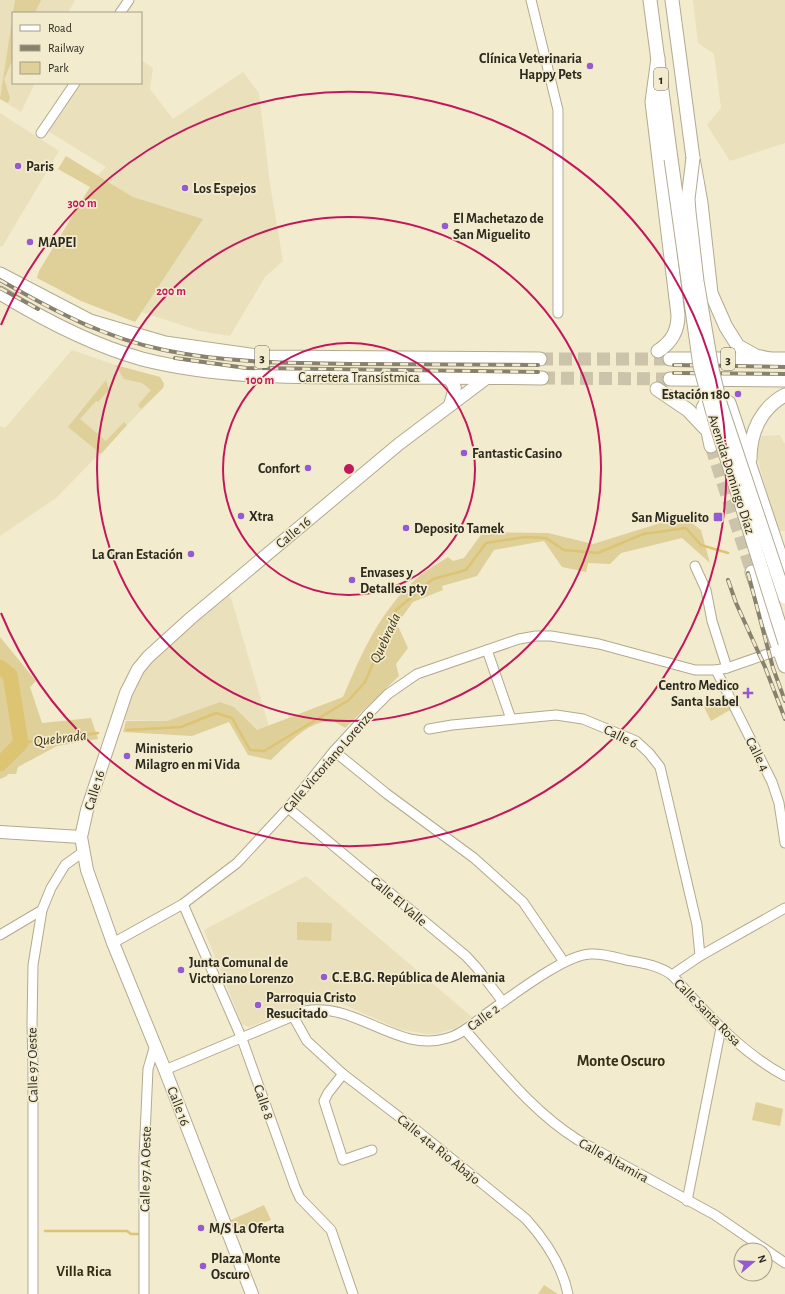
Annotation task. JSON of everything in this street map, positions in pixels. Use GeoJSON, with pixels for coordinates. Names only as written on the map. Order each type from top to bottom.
{"type":"FeatureCollection","features":[{"type":"Feature","properties":{"kind":"main road","name":"1"},"geometry":{"type":"LineString","coordinates":[[650,0],[658,58]]}},
{"type":"Feature","properties":{"kind":"main road","name":"1"},"geometry":{"type":"LineString","coordinates":[[672,0],[693,158]]}},
{"type":"Feature","properties":{"kind":"main road","name":"Avenida Domingo Díaz"},"geometry":{"type":"LineString","coordinates":[[658,58],[700,366],[782,646]]}},
{"type":"Feature","properties":{"kind":"main road"},"geometry":{"type":"LineString","coordinates":[[658,58],[652,102],[678,307],[678,320],[675,333],[671,341],[658,350]]}},
{"type":"Feature","properties":{"kind":"main road","name":"Avenida Domingo Díaz"},"geometry":{"type":"LineString","coordinates":[[693,158],[688,199],[689,212],[697,281],[712,369],[720,403],[785,597]]}},
{"type":"Feature","properties":{"kind":"main road"},"geometry":{"type":"LineString","coordinates":[[693,158],[701,203],[711,293],[726,326],[738,346],[756,356],[770,359]]}},
{"type":"Feature","properties":{"kind":"main road","name":"Carretera Transístmica"},"geometry":{"type":"LineString","coordinates":[[0,274],[90,321],[165,343],[264,357],[540,359]]}},
{"type":"Feature","properties":{"kind":"main road","name":"Carretera Transístmica"},"geometry":{"type":"LineString","coordinates":[[0,293],[23,307],[88,340],[142,358],[183,368],[271,377],[542,378]]}},
{"type":"Feature","properties":{"kind":"main road"},"geometry":{"type":"LineString","coordinates":[[678,307],[688,316],[702,314],[707,309],[711,293]]}},
{"type":"Feature","properties":{"kind":"main road","name":"3"},"geometry":{"type":"LineString","coordinates":[[670,359],[785,359]]}},
{"type":"Feature","properties":{"kind":"main road"},"geometry":{"type":"LineString","coordinates":[[446,377],[451,381],[455,388],[450,405]]}},
{"type":"Feature","properties":{"kind":"main road","name":"Calle 16"},"geometry":{"type":"LineString","coordinates":[[252,1294],[165,1070],[113,943],[87,870],[81,837],[87,810],[124,700],[138,669],[148,657],[194,615],[399,444],[488,377]]}},
{"type":"Feature","properties":{"kind":"main road","name":"3"},"geometry":{"type":"LineString","coordinates":[[670,379],[785,380]]}},
{"type":"Feature","properties":{"kind":"main road"},"geometry":{"type":"LineString","coordinates":[[658,389],[688,410],[707,430]]}},
{"type":"Feature","properties":{"kind":"main road"},"geometry":{"type":"LineString","coordinates":[[754,480],[750,460],[753,435],[759,421],[767,409],[785,395]]}},
{"type":"Feature","properties":{"kind":"main road"},"geometry":{"type":"LineString","coordinates":[[711,446],[702,412],[704,404],[708,400],[715,397],[725,398],[729,403],[785,570]]}},
{"type":"Feature","properties":{"kind":"main road"},"geometry":{"type":"LineString","coordinates":[[752,572],[782,646],[785,666]]}},
{"type":"Feature","properties":{"kind":"main road"},"geometry":{"type":"LineString","coordinates":[[0,832],[81,837]]}},
{"type":"Feature","properties":{"kind":"street"},"geometry":{"type":"LineString","coordinates":[[121,12],[129,0]]}},
{"type":"Feature","properties":{"kind":"street"},"geometry":{"type":"LineString","coordinates":[[532,0],[558,110],[558,313]]}},
{"type":"Feature","properties":{"kind":"street"},"geometry":{"type":"LineString","coordinates":[[41,134],[74,84]]}},
{"type":"Feature","properties":{"kind":"street"},"geometry":{"type":"LineString","coordinates":[[695,566],[706,590],[712,621],[727,668]]}},
{"type":"Feature","properties":{"kind":"street","name":"Calle Victoriano Lorenzo"},"geometry":{"type":"LineString","coordinates":[[113,943],[183,904],[237,863],[288,808],[334,751],[368,714],[402,683],[418,674],[519,639],[551,636],[599,644],[682,668],[716,670],[727,668],[782,646]]}},
{"type":"Feature","properties":{"kind":"street"},"geometry":{"type":"LineString","coordinates":[[486,650],[511,719]]}},
{"type":"Feature","properties":{"kind":"street","name":"Calle 4"},"geometry":{"type":"LineString","coordinates":[[716,670],[772,782],[779,803],[785,842]]}},
{"type":"Feature","properties":{"kind":"street","name":"Calle 6"},"geometry":{"type":"LineString","coordinates":[[429,729],[556,715],[584,719],[636,741],[649,753],[660,768],[697,925],[700,956]]}},
{"type":"Feature","properties":{"kind":"street"},"geometry":{"type":"LineString","coordinates":[[334,751],[387,794],[474,858],[523,902],[564,962]]}},
{"type":"Feature","properties":{"kind":"street","name":"Calle El Valle"},"geometry":{"type":"LineString","coordinates":[[288,808],[466,956],[503,1002]]}},
{"type":"Feature","properties":{"kind":"street","name":"Calle 97 Oeste"},"geometry":{"type":"LineString","coordinates":[[33,1294],[33,965],[42,910],[51,888],[62,870],[72,859],[83,852]]}},
{"type":"Feature","properties":{"kind":"street","name":"Calle 8"},"geometry":{"type":"LineString","coordinates":[[183,904],[242,1039],[295,1187],[300,1198],[331,1230],[341,1254],[353,1294]]}},
{"type":"Feature","properties":{"kind":"street"},"geometry":{"type":"LineString","coordinates":[[672,975],[700,956],[785,908]]}},
{"type":"Feature","properties":{"kind":"street"},"geometry":{"type":"LineString","coordinates":[[0,935],[42,910]]}},
{"type":"Feature","properties":{"kind":"street","name":"Calle 2"},"geometry":{"type":"LineString","coordinates":[[165,1070],[242,1039],[293,1016],[316,1009],[338,1011],[396,1035],[427,1041],[450,1038],[465,1030],[503,1002],[564,962],[578,956],[591,954],[603,955],[658,967],[672,975]]}},
{"type":"Feature","properties":{"kind":"street","name":"Calle Santa Rosa"},"geometry":{"type":"LineString","coordinates":[[672,975],[721,1028],[764,1064],[785,1076]]}},
{"type":"Feature","properties":{"kind":"street","name":"Calle 4ta Rio Abajo"},"geometry":{"type":"LineString","coordinates":[[293,1016],[307,1041],[343,1074],[415,1128],[526,1219],[538,1232],[552,1252],[562,1274],[568,1294]]}},
{"type":"Feature","properties":{"kind":"street"},"geometry":{"type":"LineString","coordinates":[[688,1201],[721,1028]]}},
{"type":"Feature","properties":{"kind":"street","name":"Calle Altamira"},"geometry":{"type":"LineString","coordinates":[[465,1030],[540,1113],[557,1127],[721,1218],[785,1263]]}},
{"type":"Feature","properties":{"kind":"street","name":"Calle 97 A Oeste"},"geometry":{"type":"LineString","coordinates":[[144,1294],[144,1157],[148,1069],[155,1045]]}},
{"type":"Feature","properties":{"kind":"street"},"geometry":{"type":"LineString","coordinates":[[343,1074],[328,1093],[324,1101],[343,1160],[372,1150]]}},
{"type":"Feature","properties":{"kind":"shaded area"},"geometry":{"type":"Polygon","coordinates":[[[0,0],[75,0],[69,12],[12,12],[12,84],[35,84],[21,112],[0,99],[0,0]]]}},
{"type":"Feature","properties":{"kind":"shaded area"},"geometry":{"type":"Polygon","coordinates":[[[693,0],[785,0],[785,143],[730,161],[707,125],[721,108],[714,54],[698,43],[693,0]]]}},
{"type":"Feature","properties":{"kind":"shaded area"},"geometry":{"type":"Polygon","coordinates":[[[142,61],[153,68],[150,89],[173,119],[243,72],[259,93],[270,184],[283,261],[265,277],[230,336],[200,331],[141,312],[202,219],[133,197],[98,175],[106,167],[48,131],[79,84],[142,84],[142,61]]]}},
{"type":"Feature","properties":{"kind":"shaded area"},"geometry":{"type":"Polygon","coordinates":[[[0,113],[59,151],[2,247],[0,246],[0,113]]]}},
{"type":"Feature","properties":{"kind":"shaded area"},"geometry":{"type":"Polygon","coordinates":[[[72,350],[115,365],[160,377],[164,384],[163,388],[56,498],[0,536],[0,426],[5,428],[72,350]]]}},
{"type":"Feature","properties":{"kind":"shaded area"},"geometry":{"type":"Polygon","coordinates":[[[780,435],[785,443],[785,531],[778,531],[755,450],[758,436],[780,435]]]}},
{"type":"Feature","properties":{"kind":"shaded area"},"geometry":{"type":"Polygon","coordinates":[[[228,592],[232,601],[269,727],[257,731],[234,707],[220,702],[167,721],[121,720],[132,691],[150,662],[228,592]]]}},
{"type":"Feature","properties":{"kind":"shaded area","name":"C.E.B.G. República de Alemania"},"geometry":{"type":"Polygon","coordinates":[[[306,876],[472,1017],[455,1028],[437,1034],[426,1034],[398,1029],[341,1003],[318,1002],[303,1005],[249,1027],[242,1024],[204,930],[306,876]]]}},
{"type":"Feature","properties":{"kind":"green space"},"geometry":{"type":"Polygon","coordinates":[[[15,0],[41,0],[35,12],[13,12],[15,0]]]}},
{"type":"Feature","properties":{"kind":"green space"},"geometry":{"type":"Polygon","coordinates":[[[12,21],[12,61],[4,79],[10,98],[8,103],[0,99],[12,21]]]}},
{"type":"Feature","properties":{"kind":"green space"},"geometry":{"type":"Polygon","coordinates":[[[66,156],[133,197],[203,219],[135,322],[81,301],[37,278],[39,271],[90,187],[58,169],[66,156]]]}},
{"type":"Feature","properties":{"kind":"green space"},"geometry":{"type":"Polygon","coordinates":[[[115,365],[160,377],[164,384],[163,388],[141,409],[138,405],[151,390],[142,383],[124,379],[115,365]]]}},
{"type":"Feature","properties":{"kind":"green space"},"geometry":{"type":"Polygon","coordinates":[[[106,380],[109,390],[98,402],[96,401],[80,419],[106,441],[124,422],[127,425],[101,454],[68,427],[106,380]]]}},
{"type":"Feature","properties":{"kind":"green space"},"geometry":{"type":"Polygon","coordinates":[[[683,516],[701,530],[710,563],[682,538],[621,553],[610,564],[588,563],[586,572],[562,567],[544,541],[494,550],[477,576],[442,586],[443,590],[413,602],[397,624],[408,648],[396,664],[399,676],[345,728],[334,722],[317,724],[308,728],[291,741],[271,760],[248,755],[229,722],[192,736],[123,732],[126,721],[167,721],[220,702],[234,707],[257,730],[343,697],[365,648],[382,618],[392,604],[417,578],[448,557],[453,561],[464,558],[483,532],[548,533],[593,544],[683,516]]]}},
{"type":"Feature","properties":{"kind":"green space"},"geometry":{"type":"Polygon","coordinates":[[[0,637],[36,681],[30,687],[42,723],[91,718],[98,739],[57,746],[18,767],[16,774],[8,774],[0,779],[0,637]]]}},
{"type":"Feature","properties":{"kind":"green space"},"geometry":{"type":"Polygon","coordinates":[[[722,697],[730,710],[711,721],[704,707],[722,697]]]}},
{"type":"Feature","properties":{"kind":"green space"},"geometry":{"type":"Polygon","coordinates":[[[297,922],[332,923],[331,941],[297,940],[297,922]]]}},
{"type":"Feature","properties":{"kind":"green space"},"geometry":{"type":"Polygon","coordinates":[[[756,1102],[783,1109],[780,1126],[752,1120],[756,1102]]]}},
{"type":"Feature","properties":{"kind":"green space"},"geometry":{"type":"Polygon","coordinates":[[[264,1205],[271,1220],[236,1232],[231,1220],[264,1205]]]}},
{"type":"Feature","properties":{"kind":"green space"},"geometry":{"type":"Polygon","coordinates":[[[544,1285],[558,1294],[538,1294],[544,1285]]]}},
{"type":"Feature","properties":{"kind":"waterway","name":"Quebrada"},"geometry":{"type":"LineString","coordinates":[[127,730],[181,727],[216,713],[232,718],[250,750],[264,751],[349,700],[365,682],[396,610],[433,579],[466,570],[486,543],[525,537],[546,538],[564,550],[598,553],[643,534],[686,528],[701,545],[728,553]]}},
{"type":"Feature","properties":{"kind":"waterway"},"geometry":{"type":"LineString","coordinates":[[0,667],[10,675],[21,743],[0,764]]}},
{"type":"Feature","properties":{"kind":"waterway","name":"Quebrada"},"geometry":{"type":"LineString","coordinates":[[21,743],[98,733]]}},
{"type":"Feature","properties":{"kind":"waterway"},"geometry":{"type":"LineString","coordinates":[[45,1231],[127,1231],[131,1234],[138,1234]]}},
{"type":"Feature","properties":{"kind":"tunnel"},"geometry":{"type":"LineString","coordinates":[[540,359],[670,359]]}},
{"type":"Feature","properties":{"kind":"tunnel"},"geometry":{"type":"LineString","coordinates":[[542,378],[670,379]]}},
{"type":"Feature","properties":{"kind":"tunnel"},"geometry":{"type":"LineString","coordinates":[[711,446],[752,572]]}},
{"type":"Feature","properties":{"kind":"railway"},"geometry":{"type":"LineString","coordinates":[[0,280],[79,322],[121,338],[164,350],[211,358],[282,363],[538,365]]}},
{"type":"Feature","properties":{"kind":"railway"},"geometry":{"type":"LineString","coordinates":[[0,288],[38,309]]}},
{"type":"Feature","properties":{"kind":"railway"},"geometry":{"type":"LineString","coordinates":[[175,358],[246,368],[538,372]]}},
{"type":"Feature","properties":{"kind":"railway"},"geometry":{"type":"LineString","coordinates":[[674,365],[785,367]]}},
{"type":"Feature","properties":{"kind":"railway"},"geometry":{"type":"LineString","coordinates":[[674,373],[785,374]]}},
{"type":"Feature","properties":{"kind":"railway"},"geometry":{"type":"LineString","coordinates":[[748,573],[773,668],[785,701]]}},
{"type":"Feature","properties":{"kind":"railway"},"geometry":{"type":"LineString","coordinates":[[728,580],[736,603],[765,667],[785,719]]}},
{"type":"Feature","properties":{"kind":"place","name":"Clínica Veterinaria Happy Pets"},"geometry":{"type":"Point","coordinates":[590,66]}},
{"type":"Feature","properties":{"kind":"place","name":"Paris"},"geometry":{"type":"Point","coordinates":[18,166]}},
{"type":"Feature","properties":{"kind":"place","name":"Los Espejos"},"geometry":{"type":"Point","coordinates":[185,188]}},
{"type":"Feature","properties":{"kind":"place","name":"El Machetazo de San Miguelito"},"geometry":{"type":"Point","coordinates":[445,226]}},
{"type":"Feature","properties":{"kind":"place","name":"MAPEI"},"geometry":{"type":"Point","coordinates":[30,242]}},
{"type":"Feature","properties":{"kind":"place","name":"Estación 180"},"geometry":{"type":"Point","coordinates":[738,394]}},
{"type":"Feature","properties":{"kind":"place","name":"Fantastic Casino"},"geometry":{"type":"Point","coordinates":[464,453]}},
{"type":"Feature","properties":{"kind":"place","name":"Confort"},"geometry":{"type":"Point","coordinates":[308,468]}},
{"type":"Feature","properties":{"kind":"place","name":"Xtra"},"geometry":{"type":"Point","coordinates":[241,516]}},
{"type":"Feature","properties":{"kind":"place","name":"San Miguelito"},"geometry":{"type":"Point","coordinates":[718,517]}},
{"type":"Feature","properties":{"kind":"place","name":"Deposito Tamek"},"geometry":{"type":"Point","coordinates":[406,528]}},
{"type":"Feature","properties":{"kind":"place","name":"La Gran Estación"},"geometry":{"type":"Point","coordinates":[191,554]}},
{"type":"Feature","properties":{"kind":"place","name":"Envases y Detalles pty"},"geometry":{"type":"Point","coordinates":[352,580]}},
{"type":"Feature","properties":{"kind":"place","name":"Centro Medico Santa Isabel"},"geometry":{"type":"Point","coordinates":[748,693]}},
{"type":"Feature","properties":{"kind":"place","name":"Ministerio Milagro en mi Vida"},"geometry":{"type":"Point","coordinates":[127,756]}},
{"type":"Feature","properties":{"kind":"place","name":"Junta Comunal de Victoriano Lorenzo"},"geometry":{"type":"Point","coordinates":[181,970]}},
{"type":"Feature","properties":{"kind":"place","name":"C.E.B.G. República de Alemania"},"geometry":{"type":"Point","coordinates":[324,977]}},
{"type":"Feature","properties":{"kind":"place","name":"Parroquia Cristo Resucitado"},"geometry":{"type":"Point","coordinates":[258,1005]}},
{"type":"Feature","properties":{"kind":"place","name":"M/S La Oferta"},"geometry":{"type":"Point","coordinates":[201,1228]}},
{"type":"Feature","properties":{"kind":"place","name":"Plaza Monte Oscuro"},"geometry":{"type":"Point","coordinates":[203,1266]}},
{"type":"Feature","properties":{"kind":"district","name":"Monte Oscuro"},"geometry":{"type":"Point","coordinates":[621,1060]}},
{"type":"Feature","properties":{"kind":"district","name":"Villa Rica"},"geometry":{"type":"Point","coordinates":[84,1271]}}]}
